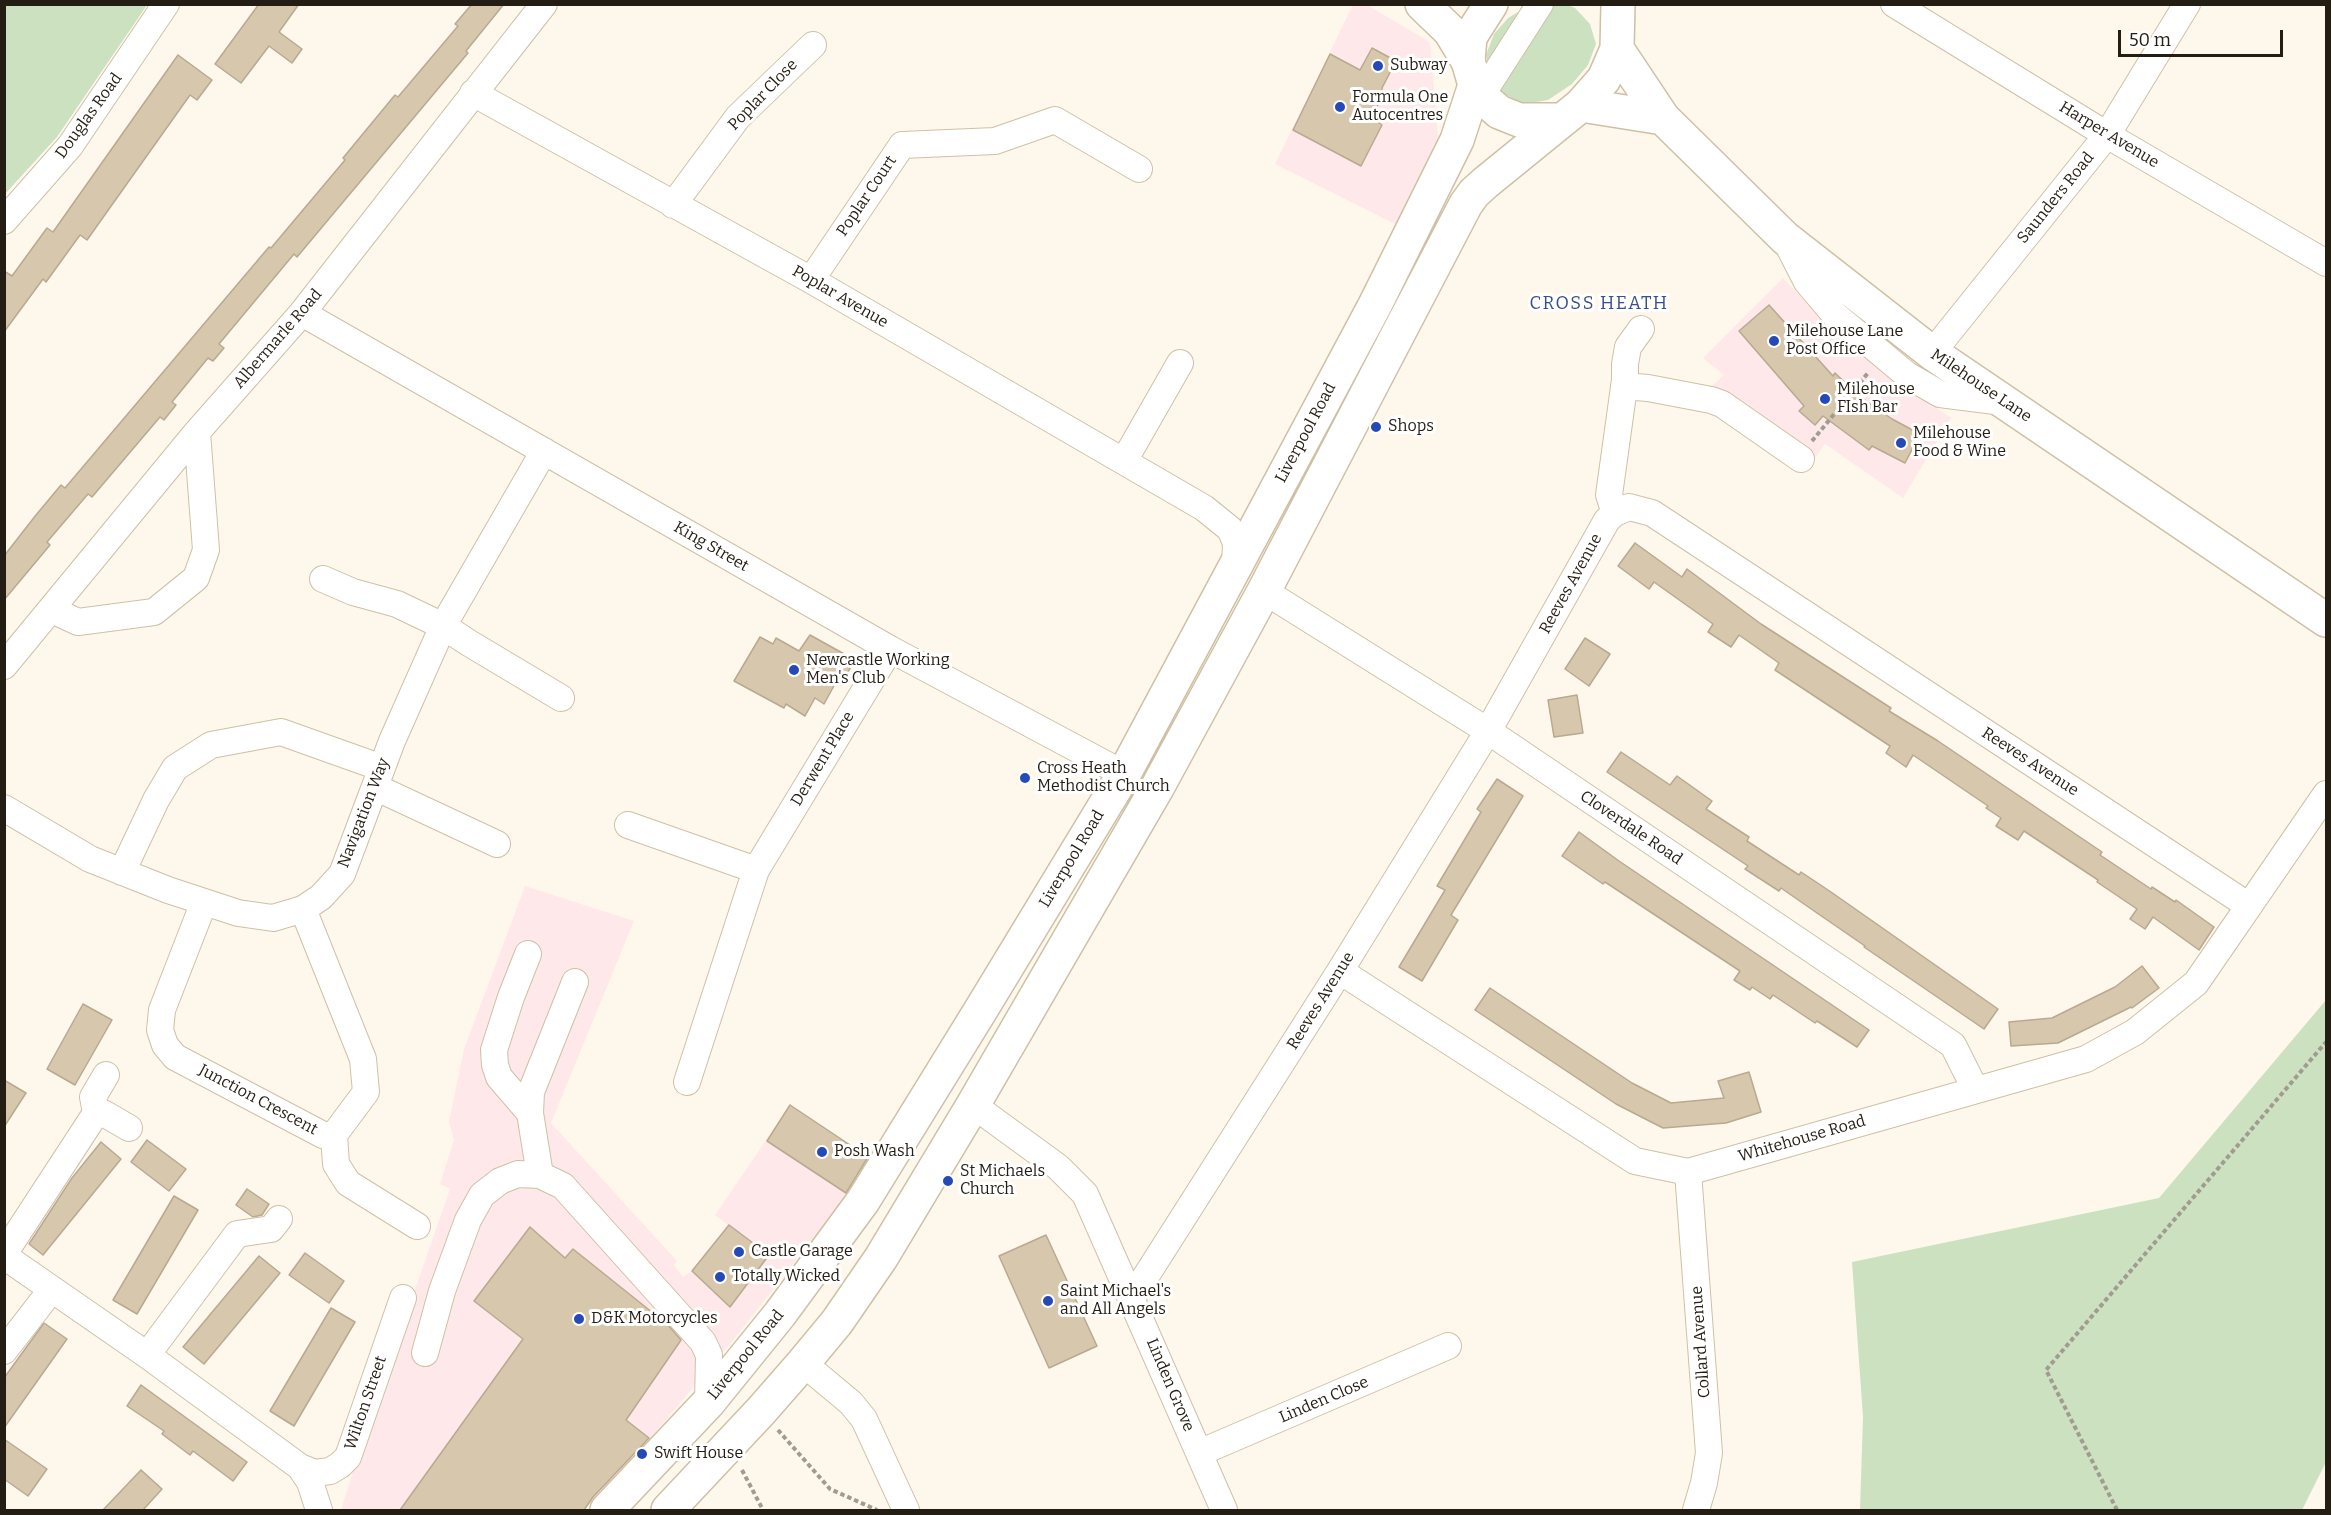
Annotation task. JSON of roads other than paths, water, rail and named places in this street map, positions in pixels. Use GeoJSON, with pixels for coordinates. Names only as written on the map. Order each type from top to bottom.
{"type":"FeatureCollection","features":[{"type":"Feature","properties":{"kind":"main road"},"geometry":{"type":"LineString","coordinates":[[1422,4],[1450,31],[1475,80],[1499,112],[1519,120],[1571,112],[1663,118]]}},
{"type":"Feature","properties":{"kind":"main road","name":"Liverpool Road"},"geometry":{"type":"LineString","coordinates":[[612,1506],[708,1403],[780,1314],[863,1201],[1124,774],[1375,304],[1457,140],[1475,80],[1470,37],[1491,4]]}},
{"type":"Feature","properties":{"kind":"main road"},"geometry":{"type":"LineString","coordinates":[[612,1506],[682,1455],[792,1355],[837,1322],[881,1258],[973,1105],[1157,788],[1264,591],[1466,204],[1474,193],[1571,112],[1604,79],[1614,22]]}},
{"type":"Feature","properties":{"kind":"main road","name":"Milehouse Lane"},"geometry":{"type":"LineString","coordinates":[[1614,22],[1663,118],[1785,238],[1932,353],[2326,620]]}},
{"type":"Feature","properties":{"kind":"main road"},"geometry":{"type":"LineString","coordinates":[[668,1510],[762,1411],[792,1355],[780,1314]]}},
{"type":"Feature","properties":{"kind":"street","name":"Douglas Road"},"geometry":{"type":"LineString","coordinates":[[4,221],[70,146],[166,4]]}},
{"type":"Feature","properties":{"kind":"street","name":"Albermarle Road"},"geometry":{"type":"LineString","coordinates":[[4,666],[197,432],[302,313],[544,4]]}},
{"type":"Feature","properties":{"kind":"street"},"geometry":{"type":"LineString","coordinates":[[1475,80],[1540,4]]}},
{"type":"Feature","properties":{"kind":"street","name":"Harper Avenue"},"geometry":{"type":"LineString","coordinates":[[1894,4],[2107,135],[2326,263]]}},
{"type":"Feature","properties":{"kind":"street","name":"Saunders Road"},"geometry":{"type":"LineString","coordinates":[[1932,353],[2107,135],[2187,4]]}},
{"type":"Feature","properties":{"kind":"street","name":"Poplar Close"},"geometry":{"type":"LineString","coordinates":[[673,205],[738,117],[813,45]]}},
{"type":"Feature","properties":{"kind":"street","name":"Poplar Avenue"},"geometry":{"type":"LineString","coordinates":[[473,93],[811,280],[1204,508],[1230,529],[1236,543],[1235,567]]}},
{"type":"Feature","properties":{"kind":"street","name":"Poplar Court"},"geometry":{"type":"LineString","coordinates":[[811,280],[902,144],[995,141],[1055,120],[1139,168]]}},
{"type":"Feature","properties":{"kind":"street"},"geometry":{"type":"LineString","coordinates":[[1785,238],[1807,282],[1834,315],[1907,375],[1940,394],[2006,403]]}},
{"type":"Feature","properties":{"kind":"street","name":"King Street"},"geometry":{"type":"LineString","coordinates":[[302,313],[890,649],[1124,774]]}},
{"type":"Feature","properties":{"kind":"street"},"geometry":{"type":"LineString","coordinates":[[1615,513],[1609,495],[1624,386],[1624,364],[1628,347],[1641,329]]}},
{"type":"Feature","properties":{"kind":"street"},"geometry":{"type":"LineString","coordinates":[[1124,461],[1180,363]]}},
{"type":"Feature","properties":{"kind":"street"},"geometry":{"type":"LineString","coordinates":[[1624,386],[1659,390],[1722,404],[1801,459]]}},
{"type":"Feature","properties":{"kind":"street"},"geometry":{"type":"LineString","coordinates":[[52,610],[78,622],[154,612],[196,578],[206,550],[197,432]]}},
{"type":"Feature","properties":{"kind":"street","name":"Navigation Way"},"geometry":{"type":"LineString","coordinates":[[4,808],[90,859],[204,902],[238,913],[273,918],[303,909],[321,897],[342,874],[378,777],[443,626],[544,451]]}},
{"type":"Feature","properties":{"kind":"street","name":"Reeves Avenue"},"geometry":{"type":"LineString","coordinates":[[1132,1298],[1340,971],[1488,731],[1607,520],[1615,513],[1629,507],[1652,513],[2249,906]]}},
{"type":"Feature","properties":{"kind":"street"},"geometry":{"type":"LineString","coordinates":[[323,579],[353,592],[371,595],[397,604],[443,626],[561,698]]}},
{"type":"Feature","properties":{"kind":"street","name":"Cloverdale Road"},"geometry":{"type":"LineString","coordinates":[[1264,591],[1488,731],[1953,1045],[1975,1089]]}},
{"type":"Feature","properties":{"kind":"street","name":"Derwent Place"},"geometry":{"type":"LineString","coordinates":[[687,1082],[756,870],[890,649]]}},
{"type":"Feature","properties":{"kind":"street"},"geometry":{"type":"LineString","coordinates":[[122,872],[156,800],[175,768],[211,745],[281,732],[378,777],[497,844]]}},
{"type":"Feature","properties":{"kind":"street","name":"Whitehouse Road"},"geometry":{"type":"LineString","coordinates":[[1340,971],[1635,1161],[1688,1172],[2086,1059],[2135,1032],[2196,983],[2326,794]]}},
{"type":"Feature","properties":{"kind":"street"},"geometry":{"type":"LineString","coordinates":[[628,825],[756,870]]}},
{"type":"Feature","properties":{"kind":"street","name":"Junction Crescent"},"geometry":{"type":"LineString","coordinates":[[204,902],[162,1010],[160,1030],[165,1045],[175,1057],[323,1135],[334,1135],[366,1092],[365,1070],[363,1059],[303,909]]}},
{"type":"Feature","properties":{"kind":"street"},"geometry":{"type":"LineString","coordinates":[[528,954],[494,1050],[499,1077],[530,1113]]}},
{"type":"Feature","properties":{"kind":"street"},"geometry":{"type":"LineString","coordinates":[[540,1175],[530,1113],[531,1092],[575,982]]}},
{"type":"Feature","properties":{"kind":"street","name":"Wilton Street"},"geometry":{"type":"LineString","coordinates":[[106,1076],[93,1097],[96,1113],[4,1255],[147,1355],[300,1467],[315,1473],[330,1471],[345,1461],[348,1456],[403,1298]]}},
{"type":"Feature","properties":{"kind":"street","name":"Linden Grove"},"geometry":{"type":"LineString","coordinates":[[973,1105],[1058,1167],[1085,1194],[1224,1510]]}},
{"type":"Feature","properties":{"kind":"street"},"geometry":{"type":"LineString","coordinates":[[96,1113],[105,1114],[129,1128]]}},
{"type":"Feature","properties":{"kind":"street"},"geometry":{"type":"LineString","coordinates":[[334,1135],[336,1164],[348,1183],[417,1226]]}},
{"type":"Feature","properties":{"kind":"street","name":"Collard Avenue"},"geometry":{"type":"LineString","coordinates":[[1688,1172],[1709,1453],[1696,1510]]}},
{"type":"Feature","properties":{"kind":"street"},"geometry":{"type":"LineString","coordinates":[[425,1353],[442,1291],[468,1220],[482,1195],[500,1180],[518,1173],[540,1175],[563,1186],[703,1342],[709,1355],[708,1403]]}},
{"type":"Feature","properties":{"kind":"street"},"geometry":{"type":"LineString","coordinates":[[147,1355],[233,1224],[271,1229],[279,1220]]}},
{"type":"Feature","properties":{"kind":"street"},"geometry":{"type":"LineString","coordinates":[[4,1351],[52,1289]]}},
{"type":"Feature","properties":{"kind":"street","name":"Linden Close"},"geometry":{"type":"LineString","coordinates":[[1199,1453],[1448,1346]]}},
{"type":"Feature","properties":{"kind":"street"},"geometry":{"type":"LineString","coordinates":[[792,1355],[851,1403],[864,1419],[906,1510]]}},
{"type":"Feature","properties":{"kind":"street","name":"Wilton Street"},"geometry":{"type":"LineString","coordinates":[[300,1467],[310,1482],[319,1510]]}},
{"type":"Feature","properties":{"kind":"place","name":"Subway"},"geometry":{"type":"Point","coordinates":[1378,66]}},
{"type":"Feature","properties":{"kind":"place","name":"Formula One Autocentres"},"geometry":{"type":"Point","coordinates":[1340,107]}},
{"type":"Feature","properties":{"kind":"place","name":"Milehouse Lane Post Office"},"geometry":{"type":"Point","coordinates":[1774,341]}},
{"type":"Feature","properties":{"kind":"place","name":"Milehouse FIsh Bar"},"geometry":{"type":"Point","coordinates":[1825,399]}},
{"type":"Feature","properties":{"kind":"place","name":"Shops"},"geometry":{"type":"Point","coordinates":[1376,427]}},
{"type":"Feature","properties":{"kind":"place","name":"Milehouse Food & Wine"},"geometry":{"type":"Point","coordinates":[1901,443]}},
{"type":"Feature","properties":{"kind":"place","name":"Newcastle Working Men's Club"},"geometry":{"type":"Point","coordinates":[794,670]}},
{"type":"Feature","properties":{"kind":"place","name":"Cross Heath Methodist Church"},"geometry":{"type":"Point","coordinates":[1025,778]}},
{"type":"Feature","properties":{"kind":"place","name":"Posh Wash"},"geometry":{"type":"Point","coordinates":[822,1152]}},
{"type":"Feature","properties":{"kind":"place","name":"St Michaels Church"},"geometry":{"type":"Point","coordinates":[948,1181]}},
{"type":"Feature","properties":{"kind":"place","name":"Castle Garage"},"geometry":{"type":"Point","coordinates":[739,1252]}},
{"type":"Feature","properties":{"kind":"place","name":"Totally Wicked"},"geometry":{"type":"Point","coordinates":[720,1277]}},
{"type":"Feature","properties":{"kind":"place","name":"Saint Michael's and All Angels"},"geometry":{"type":"Point","coordinates":[1048,1301]}},
{"type":"Feature","properties":{"kind":"place","name":"D&K Motorcycles"},"geometry":{"type":"Point","coordinates":[579,1319]}},
{"type":"Feature","properties":{"kind":"place","name":"Swift House"},"geometry":{"type":"Point","coordinates":[642,1454]}},
{"type":"Feature","properties":{"kind":"district","name":"CROSS HEATH"},"geometry":{"type":"Point","coordinates":[1599,304]}}]}
